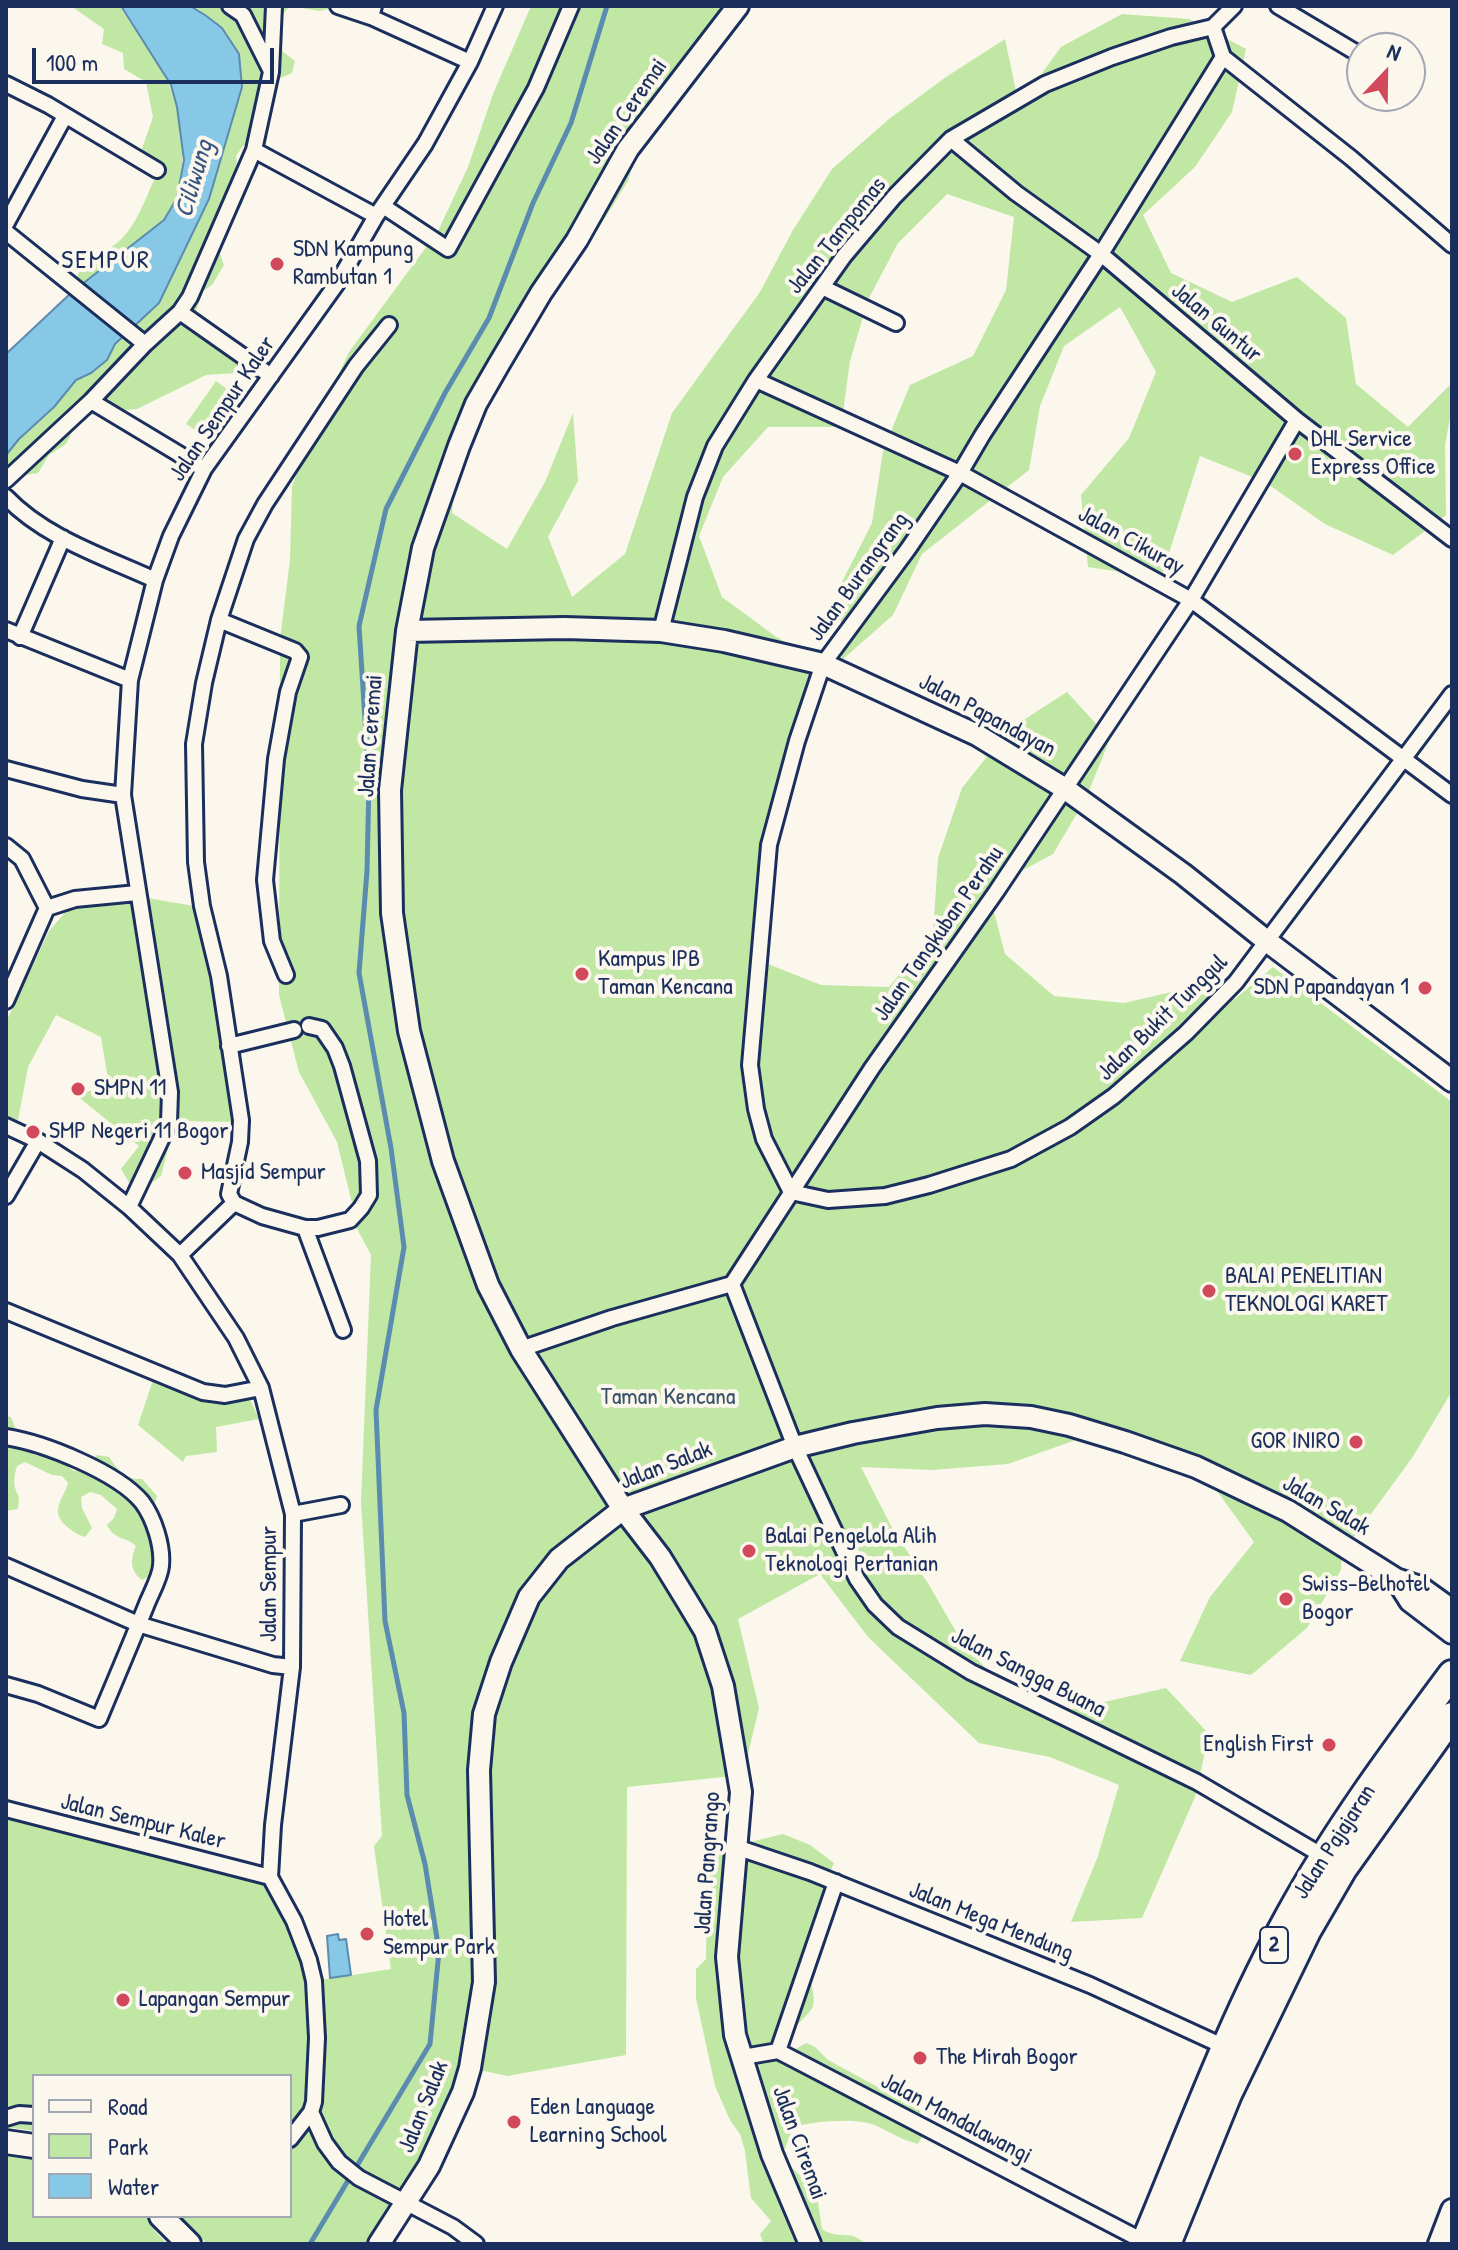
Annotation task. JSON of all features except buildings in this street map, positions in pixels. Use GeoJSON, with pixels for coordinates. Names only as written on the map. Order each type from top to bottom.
{"type":"FeatureCollection","features":[{"type":"Feature","properties":{"kind":"highway","name":"Jalan Pajajaran"},"geometry":{"type":"LineString","coordinates":[[1152,2243],[1225,2047],[1288,1917],[1323,1856],[1452,1674]]}},
{"type":"Feature","properties":{"kind":"highway","name":"Jalan Pajajaran"},"geometry":{"type":"LineString","coordinates":[[1152,2243],[1307,1931],[1343,1869],[1452,1716]]}},
{"type":"Feature","properties":{"kind":"main road"},"geometry":{"type":"LineString","coordinates":[[6,2142],[32,2146]]}},
{"type":"Feature","properties":{"kind":"main road"},"geometry":{"type":"LineString","coordinates":[[163,2218],[189,2244]]}},
{"type":"Feature","properties":{"kind":"street"},"geometry":{"type":"LineString","coordinates":[[230,6],[243,15],[271,72]]}},
{"type":"Feature","properties":{"kind":"street"},"geometry":{"type":"LineString","coordinates":[[6,480],[91,401],[139,339],[180,312],[190,297],[254,150],[271,72],[274,6]]}},
{"type":"Feature","properties":{"kind":"street"},"geometry":{"type":"LineString","coordinates":[[338,6],[372,12],[470,62]]}},
{"type":"Feature","properties":{"kind":"street","name":"Jalan Sempur Kaler"},"geometry":{"type":"LineString","coordinates":[[129,1207],[169,1123],[170,1092],[123,795],[130,680],[155,580],[171,536],[204,469],[338,282],[379,211],[425,144],[470,62],[495,6]]}},
{"type":"Feature","properties":{"kind":"street"},"geometry":{"type":"LineString","coordinates":[[254,150],[379,211],[448,249],[536,88],[571,6]]}},
{"type":"Feature","properties":{"kind":"street","name":"Jalan Ceremai"},"geometry":{"type":"LineString","coordinates":[[623,1509],[521,1349],[488,1285],[443,1161],[409,1031],[392,913],[390,790],[407,631],[423,548],[476,404],[541,293],[577,240],[628,149],[738,6]]}},
{"type":"Feature","properties":{"kind":"street"},"geometry":{"type":"LineString","coordinates":[[1234,6],[1213,27],[1223,57],[1351,158],[1452,245]]}},
{"type":"Feature","properties":{"kind":"street"},"geometry":{"type":"LineString","coordinates":[[1278,6],[1346,46]]}},
{"type":"Feature","properties":{"kind":"street","name":"Jalan Tampomas"},"geometry":{"type":"LineString","coordinates":[[661,631],[695,497],[715,446],[756,380],[863,232],[951,139],[1045,84],[1126,52],[1213,27]]}},
{"type":"Feature","properties":{"kind":"street","name":"Jalan Burangrang"},"geometry":{"type":"LineString","coordinates":[[791,1192],[764,1139],[750,1065],[769,845],[797,741],[823,664],[960,473],[1223,57]]}},
{"type":"Feature","properties":{"kind":"street"},"geometry":{"type":"LineString","coordinates":[[6,84],[157,170]]}},
{"type":"Feature","properties":{"kind":"street"},"geometry":{"type":"LineString","coordinates":[[6,224],[65,116]]}},
{"type":"Feature","properties":{"kind":"street","name":"Jalan Guntur"},"geometry":{"type":"LineString","coordinates":[[951,139],[1016,193],[1101,254],[1297,420],[1452,539]]}},
{"type":"Feature","properties":{"kind":"street"},"geometry":{"type":"LineString","coordinates":[[6,232],[139,339]]}},
{"type":"Feature","properties":{"kind":"street"},"geometry":{"type":"LineString","coordinates":[[822,287],[896,323]]}},
{"type":"Feature","properties":{"kind":"street"},"geometry":{"type":"LineString","coordinates":[[180,312],[271,376]]}},
{"type":"Feature","properties":{"kind":"street"},"geometry":{"type":"LineString","coordinates":[[229,1046],[301,1028],[322,1029],[335,1048],[364,1143],[371,1187],[365,1203],[350,1220],[305,1228],[262,1216],[234,1203],[229,1194],[240,1142],[241,1120],[229,1046],[219,976],[202,906],[196,862],[194,744],[219,620],[246,539],[265,504],[356,366],[389,325]]}},
{"type":"Feature","properties":{"kind":"street","name":"Jalan Cikuray"},"geometry":{"type":"LineString","coordinates":[[756,380],[960,473],[1191,600],[1452,795]]}},
{"type":"Feature","properties":{"kind":"street"},"geometry":{"type":"LineString","coordinates":[[91,401],[204,469]]}},
{"type":"Feature","properties":{"kind":"street","name":"Jalan Tangkuban Perahu"},"geometry":{"type":"LineString","coordinates":[[732,1284],[872,1068],[996,892],[1191,600],[1297,420]]}},
{"type":"Feature","properties":{"kind":"street"},"geometry":{"type":"LineString","coordinates":[[6,497],[20,512],[63,538],[155,580]]}},
{"type":"Feature","properties":{"kind":"street"},"geometry":{"type":"LineString","coordinates":[[63,538],[10,633],[130,680]]}},
{"type":"Feature","properties":{"kind":"street"},"geometry":{"type":"LineString","coordinates":[[219,620],[295,651],[300,657],[288,692],[276,759],[265,880],[272,941],[286,975]]}},
{"type":"Feature","properties":{"kind":"street","name":"Jalan Papandayan"},"geometry":{"type":"LineString","coordinates":[[407,631],[565,628],[661,631],[724,641],[823,664],[977,735],[1064,788],[1183,874],[1452,1081]]}},
{"type":"Feature","properties":{"kind":"street","name":"Jalan Bukit Tunggul"},"geometry":{"type":"LineString","coordinates":[[791,1192],[828,1200],[885,1196],[1011,1159],[1070,1127],[1114,1096],[1207,1013],[1236,982],[1452,694]]}},
{"type":"Feature","properties":{"kind":"street"},"geometry":{"type":"LineString","coordinates":[[6,769],[82,789],[123,795]]}},
{"type":"Feature","properties":{"kind":"street"},"geometry":{"type":"LineString","coordinates":[[6,846],[22,859],[47,908]]}},
{"type":"Feature","properties":{"kind":"street"},"geometry":{"type":"LineString","coordinates":[[6,1001],[12,970],[47,908],[75,899],[137,893]]}},
{"type":"Feature","properties":{"kind":"street","name":"Jalan Sempur"},"geometry":{"type":"LineString","coordinates":[[6,1126],[38,1141],[83,1170],[129,1207],[180,1255],[236,1338],[261,1388],[293,1514],[292,1667],[273,1825],[270,1877]]}},
{"type":"Feature","properties":{"kind":"street"},"geometry":{"type":"LineString","coordinates":[[6,1196],[38,1141]]}},
{"type":"Feature","properties":{"kind":"street"},"geometry":{"type":"LineString","coordinates":[[180,1255],[234,1203]]}},
{"type":"Feature","properties":{"kind":"street"},"geometry":{"type":"LineString","coordinates":[[305,1228],[343,1330]]}},
{"type":"Feature","properties":{"kind":"street"},"geometry":{"type":"LineString","coordinates":[[521,1349],[612,1318],[732,1284]]}},
{"type":"Feature","properties":{"kind":"street","name":"Jalan Sangga Buana"},"geometry":{"type":"LineString","coordinates":[[732,1284],[795,1447],[857,1579],[875,1605],[898,1627],[971,1672],[1197,1782],[1323,1856]]}},
{"type":"Feature","properties":{"kind":"street"},"geometry":{"type":"LineString","coordinates":[[6,1311],[203,1392],[225,1395],[261,1388]]}},
{"type":"Feature","properties":{"kind":"street","name":"Jalan Salak"},"geometry":{"type":"LineString","coordinates":[[379,2244],[429,2166],[463,2092],[470,2068],[484,1982],[479,1770],[484,1714],[501,1662],[529,1597],[559,1559],[623,1509],[795,1447],[909,1423],[985,1414],[1031,1417],[1069,1425],[1196,1467],[1288,1511],[1396,1579],[1420,1587],[1452,1610]]}},
{"type":"Feature","properties":{"kind":"street"},"geometry":{"type":"LineString","coordinates":[[6,1437],[55,1450],[102,1473],[143,1503],[159,1539],[161,1567],[99,1719],[38,1694],[6,1685]]}},
{"type":"Feature","properties":{"kind":"street"},"geometry":{"type":"LineString","coordinates":[[293,1514],[341,1505]]}},
{"type":"Feature","properties":{"kind":"street","name":"Jalan Pangrango"},"geometry":{"type":"LineString","coordinates":[[623,1509],[660,1557],[705,1631],[723,1686],[741,1792],[727,1957],[735,2035],[743,2057]]}},
{"type":"Feature","properties":{"kind":"street"},"geometry":{"type":"LineString","coordinates":[[6,1566],[138,1624],[273,1665],[292,1667]]}},
{"type":"Feature","properties":{"kind":"street","name":"Jalan Salak"},"geometry":{"type":"LineString","coordinates":[[1396,1579],[1410,1601],[1452,1633]]}},
{"type":"Feature","properties":{"kind":"street","name":"Jalan Sempur Kaler"},"geometry":{"type":"LineString","coordinates":[[6,1809],[270,1877]]}},
{"type":"Feature","properties":{"kind":"street","name":"Jalan Mega Mendung"},"geometry":{"type":"LineString","coordinates":[[736,1847],[836,1882],[1090,1985],[1225,2047]]}},
{"type":"Feature","properties":{"kind":"street"},"geometry":{"type":"LineString","coordinates":[[270,1877],[294,1921],[314,1981],[316,2086],[311,2112],[292,2136]]}},
{"type":"Feature","properties":{"kind":"street"},"geometry":{"type":"LineString","coordinates":[[743,2057],[778,2051],[836,1882]]}},
{"type":"Feature","properties":{"kind":"street","name":"Jalan Mandalawangi"},"geometry":{"type":"LineString","coordinates":[[778,2051],[1152,2243]]}},
{"type":"Feature","properties":{"kind":"street","name":"Jalan Ciremai"},"geometry":{"type":"LineString","coordinates":[[743,2057],[772,2154],[810,2244]]}},
{"type":"Feature","properties":{"kind":"street"},"geometry":{"type":"LineString","coordinates":[[311,2112],[327,2148],[339,2162],[359,2178],[453,2227],[476,2244]]}},
{"type":"Feature","properties":{"kind":"street"},"geometry":{"type":"LineString","coordinates":[[6,2118],[19,2114],[32,2115]]}},
{"type":"Feature","properties":{"kind":"street"},"geometry":{"type":"LineString","coordinates":[[1439,2244],[1452,2210]]}},
{"type":"Feature","properties":{"kind":"green space"},"geometry":{"type":"Polygon","coordinates":[[[71,6],[120,7],[169,85],[179,117],[182,154],[178,191],[163,220],[142,240],[71,292],[85,257],[113,246],[131,228],[156,176],[137,163],[153,117],[146,82],[124,69],[123,53],[102,44],[104,29],[71,6]]]}},
{"type":"Feature","properties":{"kind":"green space"},"geometry":{"type":"Polygon","coordinates":[[[190,6],[245,9],[247,6],[290,6],[283,14],[278,48],[295,61],[292,73],[274,81],[253,141],[243,146],[236,156],[237,166],[244,175],[245,195],[216,243],[224,265],[212,285],[203,291],[192,323],[247,356],[246,367],[237,373],[206,375],[137,409],[103,405],[93,415],[84,417],[76,424],[66,444],[49,455],[38,473],[15,477],[6,483],[6,455],[19,439],[54,407],[76,380],[107,360],[115,344],[159,303],[209,200],[242,87],[239,54],[222,28],[190,6]]]}},
{"type":"Feature","properties":{"kind":"green space"},"geometry":{"type":"Polygon","coordinates":[[[290,6],[328,6],[329,9],[319,11],[290,6]]]}},
{"type":"Feature","properties":{"kind":"green space","name":"Taman Kencana"},"geometry":{"type":"Polygon","coordinates":[[[531,6],[729,6],[689,53],[664,92],[662,65],[658,99],[628,181],[598,229],[573,233],[459,443],[452,513],[507,549],[545,482],[573,413],[578,481],[548,537],[572,597],[625,554],[672,413],[760,292],[793,230],[832,169],[889,119],[1005,39],[1019,105],[1061,47],[1122,14],[1189,19],[1246,49],[1232,112],[1195,167],[1143,215],[1171,273],[1232,302],[1297,277],[1346,318],[1356,384],[1408,427],[1452,383],[1452,407],[1445,445],[1446,515],[1393,555],[1325,524],[1265,482],[1200,456],[1161,578],[1088,567],[1081,495],[1129,438],[1156,372],[1120,307],[1064,346],[1040,406],[1029,470],[922,554],[893,615],[842,660],[840,586],[872,523],[883,451],[910,385],[973,356],[1006,290],[1014,217],[947,194],[898,243],[868,300],[850,361],[841,427],[768,427],[723,477],[699,536],[722,597],[775,636],[823,664],[775,822],[758,960],[821,985],[889,987],[933,933],[938,858],[962,788],[1008,730],[1067,692],[1110,739],[1086,798],[1053,854],[988,889],[1005,954],[1054,996],[1124,1003],[1193,987],[1235,999],[1273,967],[1452,1102],[1452,1391],[1412,1458],[1354,1537],[1343,1530],[1341,1570],[1307,1628],[1251,1675],[1180,1661],[1210,1597],[1254,1542],[1209,1480],[1147,1444],[1076,1440],[1008,1464],[932,1470],[861,1467],[891,1526],[962,1642],[1007,1692],[1069,1710],[1166,1688],[1209,1734],[1195,1797],[1142,1918],[1071,1922],[1098,1856],[1119,1785],[1050,1757],[979,1743],[868,1637],[820,1574],[738,1619],[759,1708],[743,1775],[627,1787],[626,2055],[507,2076],[470,2068],[379,2244],[207,2244],[195,2233],[177,2228],[154,2230],[167,2244],[6,2244],[6,2154],[14,2155],[32,2133],[32,2218],[292,2218],[292,2074],[32,2074],[32,2131],[6,2127],[6,1809],[270,1877],[314,1981],[391,1969],[374,1846],[382,1836],[361,1502],[371,1255],[355,1225],[337,1142],[299,1072],[279,995],[280,640],[290,560],[292,486],[319,416],[349,352],[438,231],[468,167],[493,94],[531,6]]]}},
{"type":"Feature","properties":{"kind":"green space"},"geometry":{"type":"Polygon","coordinates":[[[216,381],[235,395],[206,437],[186,424],[216,381]]]}},
{"type":"Feature","properties":{"kind":"green space"},"geometry":{"type":"Polygon","coordinates":[[[135,896],[206,908],[238,1122],[175,1121],[161,1176],[136,1194],[121,1169],[139,1146],[76,1095],[109,1085],[101,1037],[56,1015],[28,1067],[18,1120],[6,1116],[6,1022],[49,931],[70,907],[135,896]]]}},
{"type":"Feature","properties":{"kind":"green space"},"geometry":{"type":"Polygon","coordinates":[[[153,1380],[212,1404],[247,1393],[259,1419],[216,1427],[217,1452],[186,1456],[183,1462],[138,1425],[153,1380]]]}},
{"type":"Feature","properties":{"kind":"green space"},"geometry":{"type":"Polygon","coordinates":[[[6,1416],[11,1417],[19,1438],[34,1455],[55,1458],[74,1471],[84,1469],[97,1455],[109,1457],[126,1476],[142,1479],[157,1496],[153,1507],[159,1554],[152,1575],[142,1580],[135,1573],[132,1561],[136,1546],[110,1530],[107,1525],[117,1509],[101,1495],[90,1492],[81,1497],[82,1508],[92,1528],[85,1537],[63,1523],[58,1509],[68,1483],[62,1476],[52,1475],[25,1462],[17,1466],[14,1482],[19,1497],[18,1509],[6,1511],[6,1416]]]}},
{"type":"Feature","properties":{"kind":"green space"},"geometry":{"type":"Polygon","coordinates":[[[783,1834],[810,1845],[834,1863],[830,1872],[814,1882],[827,1888],[802,1959],[811,1963],[816,1972],[811,1980],[813,2006],[795,2027],[751,2062],[784,2056],[806,2043],[828,2060],[920,2110],[923,2135],[918,2144],[869,2123],[836,2121],[794,2127],[783,2153],[786,2163],[816,2189],[822,2229],[855,2237],[865,2244],[763,2242],[760,2234],[771,2221],[751,2198],[745,2151],[740,2134],[730,2120],[715,2086],[696,1998],[696,1969],[706,1959],[704,1866],[710,1852],[783,1834]]]}},
{"type":"Feature","properties":{"kind":"water","name":"Ciliwung"},"geometry":{"type":"Polygon","coordinates":[[[121,6],[190,6],[205,15],[222,28],[239,54],[242,87],[209,199],[159,303],[115,344],[107,360],[76,380],[6,455],[6,354],[72,292],[164,220],[177,198],[184,160],[171,85],[121,6]]]}},
{"type":"Feature","properties":{"kind":"water"},"geometry":{"type":"Polygon","coordinates":[[[338,1934],[339,1940],[346,1939],[351,1975],[330,1978],[327,1936],[338,1934]]]}},
{"type":"Feature","properties":{"kind":"waterway"},"geometry":{"type":"LineString","coordinates":[[310,2244],[430,2044],[439,1951],[425,1864],[407,1795],[404,1713],[385,1621],[376,1410],[404,1247],[391,1148],[359,973],[367,871],[369,782],[359,626],[386,509],[445,393],[489,318],[533,203],[571,123],[607,6]]}},
{"type":"Feature","properties":{"kind":"place","name":"SDN Kampung Rambutan 1"},"geometry":{"type":"Point","coordinates":[277,264]}},
{"type":"Feature","properties":{"kind":"place","name":"DHL Service Express Office"},"geometry":{"type":"Point","coordinates":[1295,454]}},
{"type":"Feature","properties":{"kind":"place","name":"Kampus IPB Taman Kencana"},"geometry":{"type":"Point","coordinates":[582,974]}},
{"type":"Feature","properties":{"kind":"place","name":"SDN Papandayan 1"},"geometry":{"type":"Point","coordinates":[1425,988]}},
{"type":"Feature","properties":{"kind":"place","name":"SMPN 11"},"geometry":{"type":"Point","coordinates":[78,1089]}},
{"type":"Feature","properties":{"kind":"place","name":"SMP Negeri 11 Bogor"},"geometry":{"type":"Point","coordinates":[33,1132]}},
{"type":"Feature","properties":{"kind":"place","name":"Masjid Sempur"},"geometry":{"type":"Point","coordinates":[185,1173]}},
{"type":"Feature","properties":{"kind":"place","name":"BALAI PENELITIAN TEKNOLOGI KARET"},"geometry":{"type":"Point","coordinates":[1209,1291]}},
{"type":"Feature","properties":{"kind":"place","name":"GOR INIRO"},"geometry":{"type":"Point","coordinates":[1356,1442]}},
{"type":"Feature","properties":{"kind":"place","name":"Balai Pengelola Alih Teknologi Pertanian"},"geometry":{"type":"Point","coordinates":[749,1551]}},
{"type":"Feature","properties":{"kind":"place","name":"Swiss-Belhotel Bogor"},"geometry":{"type":"Point","coordinates":[1286,1599]}},
{"type":"Feature","properties":{"kind":"place","name":"English First"},"geometry":{"type":"Point","coordinates":[1329,1745]}},
{"type":"Feature","properties":{"kind":"place","name":"Hotel Sempur Park"},"geometry":{"type":"Point","coordinates":[367,1934]}},
{"type":"Feature","properties":{"kind":"place","name":"Lapangan Sempur"},"geometry":{"type":"Point","coordinates":[123,2000]}},
{"type":"Feature","properties":{"kind":"place","name":"The Mirah Bogor"},"geometry":{"type":"Point","coordinates":[920,2058]}},
{"type":"Feature","properties":{"kind":"place","name":"Eden Language Learning School"},"geometry":{"type":"Point","coordinates":[514,2122]}},
{"type":"Feature","properties":{"kind":"district","name":"SEMPUR"},"geometry":{"type":"Point","coordinates":[106,261]}}]}
